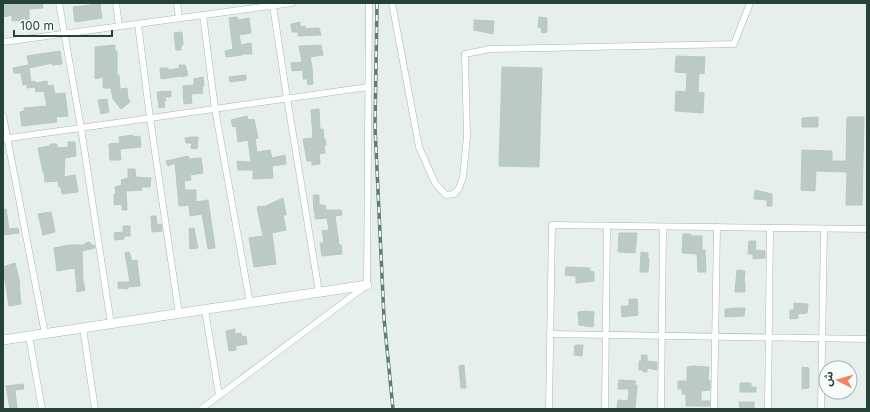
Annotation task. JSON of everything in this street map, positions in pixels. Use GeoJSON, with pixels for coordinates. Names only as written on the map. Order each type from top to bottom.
{"type":"FeatureCollection","features":[{"type":"Feature","properties":{"kind":"street"},"geometry":{"type":"LineString","coordinates":[[59,3],[81,128],[111,324]]}},
{"type":"Feature","properties":{"kind":"street"},"geometry":{"type":"LineString","coordinates":[[116,3],[119,26]]}},
{"type":"Feature","properties":{"kind":"street"},"geometry":{"type":"LineString","coordinates":[[177,3],[179,18]]}},
{"type":"Feature","properties":{"kind":"street"},"geometry":{"type":"LineString","coordinates":[[3,42],[203,15],[249,6],[273,6],[292,3]]}},
{"type":"Feature","properties":{"kind":"street"},"geometry":{"type":"LineString","coordinates":[[367,285],[369,3]]}},
{"type":"Feature","properties":{"kind":"street"},"geometry":{"type":"LineString","coordinates":[[392,3],[419,147],[435,183],[446,195],[454,194],[459,188],[465,166],[467,137],[465,54],[490,49],[734,44],[750,3]]}},
{"type":"Feature","properties":{"kind":"street"},"geometry":{"type":"LineString","coordinates":[[273,6],[319,292]]}},
{"type":"Feature","properties":{"kind":"street"},"geometry":{"type":"LineString","coordinates":[[203,15],[215,109],[250,303]]}},
{"type":"Feature","properties":{"kind":"street"},"geometry":{"type":"LineString","coordinates":[[138,24],[150,118],[179,314]]}},
{"type":"Feature","properties":{"kind":"street"},"geometry":{"type":"LineString","coordinates":[[5,139],[368,87]]}},
{"type":"Feature","properties":{"kind":"street"},"geometry":{"type":"LineString","coordinates":[[3,116],[5,139],[45,334]]}},
{"type":"Feature","properties":{"kind":"street"},"geometry":{"type":"LineString","coordinates":[[549,409],[552,225],[867,229]]}},
{"type":"Feature","properties":{"kind":"street"},"geometry":{"type":"LineString","coordinates":[[605,409],[607,226]]}},
{"type":"Feature","properties":{"kind":"street"},"geometry":{"type":"LineString","coordinates":[[661,409],[663,227]]}},
{"type":"Feature","properties":{"kind":"street"},"geometry":{"type":"LineString","coordinates":[[714,409],[717,227]]}},
{"type":"Feature","properties":{"kind":"street"},"geometry":{"type":"LineString","coordinates":[[768,409],[770,228]]}},
{"type":"Feature","properties":{"kind":"street"},"geometry":{"type":"LineString","coordinates":[[821,409],[824,229]]}},
{"type":"Feature","properties":{"kind":"street"},"geometry":{"type":"LineString","coordinates":[[3,340],[367,285]]}},
{"type":"Feature","properties":{"kind":"street"},"geometry":{"type":"LineString","coordinates":[[201,409],[367,285]]}},
{"type":"Feature","properties":{"kind":"street"},"geometry":{"type":"LineString","coordinates":[[205,310],[219,395]]}},
{"type":"Feature","properties":{"kind":"street"},"geometry":{"type":"LineString","coordinates":[[83,328],[95,409]]}},
{"type":"Feature","properties":{"kind":"street"},"geometry":{"type":"LineString","coordinates":[[550,334],[867,339]]}},
{"type":"Feature","properties":{"kind":"street"},"geometry":{"type":"LineString","coordinates":[[29,336],[42,409]]}},
{"type":"Feature","properties":{"kind":"building"},"geometry":{"type":"Polygon","coordinates":[[[42,3],[43,8],[29,9],[29,20],[12,21],[12,15],[3,17],[3,4],[42,3]]]}},
{"type":"Feature","properties":{"kind":"building"},"geometry":{"type":"Polygon","coordinates":[[[91,3],[100,3],[102,18],[75,22],[73,7],[91,5],[91,3]]]}},
{"type":"Feature","properties":{"kind":"building"},"geometry":{"type":"Polygon","coordinates":[[[237,17],[238,20],[249,18],[251,33],[239,35],[241,45],[251,43],[252,54],[226,57],[225,51],[233,49],[229,18],[237,17]]]}},
{"type":"Feature","properties":{"kind":"building"},"geometry":{"type":"Polygon","coordinates":[[[539,17],[547,18],[547,32],[542,33],[541,28],[538,27],[539,17]]]}},
{"type":"Feature","properties":{"kind":"building"},"geometry":{"type":"Polygon","coordinates":[[[474,20],[494,21],[493,34],[474,30],[474,20]]]}},
{"type":"Feature","properties":{"kind":"building"},"geometry":{"type":"Polygon","coordinates":[[[300,22],[300,27],[305,26],[305,29],[319,28],[321,35],[298,36],[298,32],[292,32],[291,24],[300,22]]]}},
{"type":"Feature","properties":{"kind":"building"},"geometry":{"type":"Polygon","coordinates":[[[182,32],[183,45],[181,45],[181,50],[176,50],[174,33],[182,32]]]}},
{"type":"Feature","properties":{"kind":"building"},"geometry":{"type":"Polygon","coordinates":[[[115,45],[115,51],[117,51],[117,75],[119,75],[120,89],[127,88],[130,102],[121,109],[113,99],[111,88],[103,88],[103,77],[95,79],[95,47],[115,45]]]}},
{"type":"Feature","properties":{"kind":"building"},"geometry":{"type":"Polygon","coordinates":[[[321,45],[323,55],[310,57],[313,84],[308,85],[307,79],[303,79],[303,70],[292,71],[291,63],[302,62],[299,46],[321,45]]]}},
{"type":"Feature","properties":{"kind":"building"},"geometry":{"type":"Polygon","coordinates":[[[60,51],[62,64],[52,65],[52,63],[29,68],[31,82],[35,81],[35,87],[27,88],[27,84],[23,85],[21,73],[14,73],[13,68],[29,65],[27,56],[60,51]]]}},
{"type":"Feature","properties":{"kind":"building"},"geometry":{"type":"Polygon","coordinates":[[[676,56],[705,57],[704,74],[699,73],[698,92],[704,93],[703,113],[675,111],[676,91],[686,92],[687,73],[675,72],[676,56]]]}},
{"type":"Feature","properties":{"kind":"building"},"geometry":{"type":"Polygon","coordinates":[[[179,65],[185,65],[188,75],[161,79],[160,68],[168,68],[168,70],[180,68],[179,65]]]}},
{"type":"Feature","properties":{"kind":"building"},"geometry":{"type":"Polygon","coordinates":[[[502,67],[542,68],[539,167],[499,166],[502,67]]]}},
{"type":"Feature","properties":{"kind":"building"},"geometry":{"type":"Polygon","coordinates":[[[246,75],[246,80],[230,82],[229,77],[246,75]]]}},
{"type":"Feature","properties":{"kind":"building"},"geometry":{"type":"Polygon","coordinates":[[[203,77],[203,93],[191,94],[192,103],[184,104],[183,86],[194,85],[194,79],[203,77]]]}},
{"type":"Feature","properties":{"kind":"building"},"geometry":{"type":"Polygon","coordinates":[[[47,81],[48,86],[53,85],[55,94],[65,93],[68,116],[56,117],[57,122],[22,126],[20,112],[24,111],[24,108],[47,106],[44,91],[36,92],[35,83],[47,81]]]}},
{"type":"Feature","properties":{"kind":"building"},"geometry":{"type":"Polygon","coordinates":[[[171,91],[171,97],[165,97],[165,107],[159,108],[157,92],[171,91]]]}},
{"type":"Feature","properties":{"kind":"building"},"geometry":{"type":"Polygon","coordinates":[[[107,99],[109,112],[101,114],[98,100],[107,99]]]}},
{"type":"Feature","properties":{"kind":"building"},"geometry":{"type":"Polygon","coordinates":[[[319,109],[320,129],[323,129],[326,145],[324,145],[325,153],[319,154],[320,164],[312,165],[312,161],[307,161],[303,139],[313,138],[311,110],[319,109]]]}},
{"type":"Feature","properties":{"kind":"building"},"geometry":{"type":"Polygon","coordinates":[[[247,116],[248,120],[254,119],[258,138],[255,139],[257,152],[270,150],[272,158],[285,155],[286,164],[272,166],[273,178],[253,179],[253,170],[238,170],[237,161],[251,162],[248,140],[238,142],[236,126],[233,127],[231,120],[247,116]]]}},
{"type":"Feature","properties":{"kind":"building"},"geometry":{"type":"Polygon","coordinates":[[[818,117],[818,127],[802,127],[802,118],[818,117]]]}},
{"type":"Feature","properties":{"kind":"building"},"geometry":{"type":"Polygon","coordinates":[[[847,117],[864,117],[862,205],[846,205],[847,172],[816,171],[815,191],[801,190],[802,150],[832,151],[832,161],[846,161],[847,117]]]}},
{"type":"Feature","properties":{"kind":"building"},"geometry":{"type":"Polygon","coordinates":[[[133,135],[133,137],[140,136],[141,147],[120,149],[121,160],[110,160],[109,144],[120,143],[119,137],[133,135]]]}},
{"type":"Feature","properties":{"kind":"building"},"geometry":{"type":"Polygon","coordinates":[[[198,137],[197,149],[191,148],[192,143],[186,143],[185,138],[198,137]]]}},
{"type":"Feature","properties":{"kind":"building"},"geometry":{"type":"Polygon","coordinates":[[[68,142],[75,142],[76,156],[65,158],[64,177],[75,175],[78,192],[62,194],[58,181],[45,182],[38,148],[50,146],[50,144],[57,144],[57,148],[68,147],[68,142]]]}},
{"type":"Feature","properties":{"kind":"building"},"geometry":{"type":"Polygon","coordinates":[[[188,156],[189,159],[201,158],[203,173],[190,175],[191,180],[184,181],[185,190],[196,190],[196,202],[208,200],[215,248],[208,249],[202,214],[190,216],[189,205],[179,206],[175,163],[168,166],[166,161],[188,156]]]}},
{"type":"Feature","properties":{"kind":"building"},"geometry":{"type":"Polygon","coordinates":[[[128,169],[135,169],[136,177],[151,178],[150,187],[141,187],[142,190],[126,191],[127,210],[122,210],[122,204],[114,205],[114,194],[116,194],[115,187],[122,185],[121,180],[128,178],[128,169]]]}},
{"type":"Feature","properties":{"kind":"building"},"geometry":{"type":"Polygon","coordinates":[[[755,190],[772,194],[772,206],[767,206],[767,200],[754,199],[755,190]]]}},
{"type":"Feature","properties":{"kind":"building"},"geometry":{"type":"Polygon","coordinates":[[[313,195],[319,195],[319,205],[325,205],[326,210],[341,210],[342,215],[335,216],[339,245],[341,245],[342,254],[322,256],[320,243],[324,243],[322,231],[329,230],[327,218],[315,219],[313,195]]]}},
{"type":"Feature","properties":{"kind":"building"},"geometry":{"type":"Polygon","coordinates":[[[283,198],[286,215],[283,215],[286,230],[272,233],[276,264],[254,267],[249,238],[263,236],[257,207],[266,206],[283,198]]]}},
{"type":"Feature","properties":{"kind":"building"},"geometry":{"type":"Polygon","coordinates":[[[6,209],[9,229],[18,228],[19,233],[3,235],[3,210],[6,209]]]}},
{"type":"Feature","properties":{"kind":"building"},"geometry":{"type":"Polygon","coordinates":[[[51,212],[55,232],[43,235],[38,214],[51,212]]]}},
{"type":"Feature","properties":{"kind":"building"},"geometry":{"type":"Polygon","coordinates":[[[151,216],[156,216],[157,225],[161,224],[162,231],[152,232],[151,216]]]}},
{"type":"Feature","properties":{"kind":"building"},"geometry":{"type":"Polygon","coordinates":[[[123,226],[130,226],[130,236],[124,236],[124,239],[115,240],[114,233],[123,232],[123,226]]]}},
{"type":"Feature","properties":{"kind":"building"},"geometry":{"type":"Polygon","coordinates":[[[194,228],[198,248],[190,249],[189,229],[194,228]]]}},
{"type":"Feature","properties":{"kind":"building"},"geometry":{"type":"Polygon","coordinates":[[[619,233],[637,233],[635,253],[618,252],[619,233]]]}},
{"type":"Feature","properties":{"kind":"building"},"geometry":{"type":"Polygon","coordinates":[[[683,234],[702,236],[702,250],[705,250],[706,272],[698,272],[697,254],[682,253],[683,234]]]}},
{"type":"Feature","properties":{"kind":"building"},"geometry":{"type":"Polygon","coordinates":[[[749,241],[756,241],[755,250],[765,251],[765,258],[753,259],[753,254],[748,254],[749,241]]]}},
{"type":"Feature","properties":{"kind":"building"},"geometry":{"type":"Polygon","coordinates":[[[90,242],[95,248],[82,251],[83,281],[85,290],[77,292],[75,268],[57,271],[54,248],[69,245],[85,245],[85,243],[90,242]]]}},
{"type":"Feature","properties":{"kind":"building"},"geometry":{"type":"Polygon","coordinates":[[[129,252],[132,261],[137,260],[140,286],[128,287],[128,289],[118,288],[118,282],[130,282],[125,253],[129,252]]]}},
{"type":"Feature","properties":{"kind":"building"},"geometry":{"type":"Polygon","coordinates":[[[641,252],[648,253],[648,272],[640,272],[641,252]]]}},
{"type":"Feature","properties":{"kind":"building"},"geometry":{"type":"Polygon","coordinates":[[[15,263],[20,283],[21,304],[9,306],[3,267],[15,263]]]}},
{"type":"Feature","properties":{"kind":"building"},"geometry":{"type":"Polygon","coordinates":[[[566,267],[590,268],[590,271],[594,272],[594,281],[576,283],[576,276],[565,275],[566,267]]]}},
{"type":"Feature","properties":{"kind":"building"},"geometry":{"type":"Polygon","coordinates":[[[737,270],[745,271],[745,292],[735,292],[737,270]]]}},
{"type":"Feature","properties":{"kind":"building"},"geometry":{"type":"Polygon","coordinates":[[[629,299],[637,299],[638,315],[622,317],[621,306],[629,306],[629,299]]]}},
{"type":"Feature","properties":{"kind":"building"},"geometry":{"type":"Polygon","coordinates":[[[794,303],[808,304],[807,313],[798,314],[798,318],[790,319],[790,310],[794,310],[794,303]]]}},
{"type":"Feature","properties":{"kind":"building"},"geometry":{"type":"Polygon","coordinates":[[[745,308],[744,316],[725,317],[725,309],[745,308]]]}},
{"type":"Feature","properties":{"kind":"building"},"geometry":{"type":"Polygon","coordinates":[[[578,312],[594,312],[593,327],[579,325],[578,312]]]}},
{"type":"Feature","properties":{"kind":"building"},"geometry":{"type":"Polygon","coordinates":[[[235,329],[235,334],[241,333],[242,337],[246,336],[247,344],[236,346],[236,350],[229,351],[226,331],[235,329]]]}},
{"type":"Feature","properties":{"kind":"building"},"geometry":{"type":"Polygon","coordinates":[[[575,345],[583,345],[582,356],[574,355],[575,345]]]}},
{"type":"Feature","properties":{"kind":"building"},"geometry":{"type":"Polygon","coordinates":[[[641,355],[647,355],[647,361],[657,362],[657,370],[647,368],[647,372],[643,372],[643,370],[639,370],[639,361],[642,361],[641,355]]]}},
{"type":"Feature","properties":{"kind":"building"},"geometry":{"type":"Polygon","coordinates":[[[464,365],[466,388],[461,388],[459,366],[464,365]]]}},
{"type":"Feature","properties":{"kind":"building"},"geometry":{"type":"Polygon","coordinates":[[[687,367],[709,367],[708,380],[710,380],[710,390],[701,391],[701,401],[710,401],[710,406],[686,406],[686,394],[682,394],[682,389],[678,389],[678,381],[687,381],[687,367]]]}},
{"type":"Feature","properties":{"kind":"building"},"geometry":{"type":"Polygon","coordinates":[[[802,367],[809,368],[809,388],[802,389],[802,367]]]}},
{"type":"Feature","properties":{"kind":"building"},"geometry":{"type":"Polygon","coordinates":[[[619,380],[636,381],[634,385],[637,385],[635,409],[617,409],[618,400],[628,401],[629,389],[618,389],[619,380]]]}},
{"type":"Feature","properties":{"kind":"building"},"geometry":{"type":"Polygon","coordinates":[[[740,383],[751,383],[751,387],[756,387],[756,392],[740,392],[740,383]]]}},
{"type":"Feature","properties":{"kind":"building"},"geometry":{"type":"Polygon","coordinates":[[[23,384],[24,389],[15,390],[17,409],[10,409],[6,386],[23,384]]]}},
{"type":"Feature","properties":{"kind":"building"},"geometry":{"type":"Polygon","coordinates":[[[739,402],[754,402],[754,408],[740,408],[739,402]]]}},
{"type":"Feature","properties":{"kind":"railway"},"geometry":{"type":"LineString","coordinates":[[377,3],[375,127],[384,318],[393,409]]}}]}
